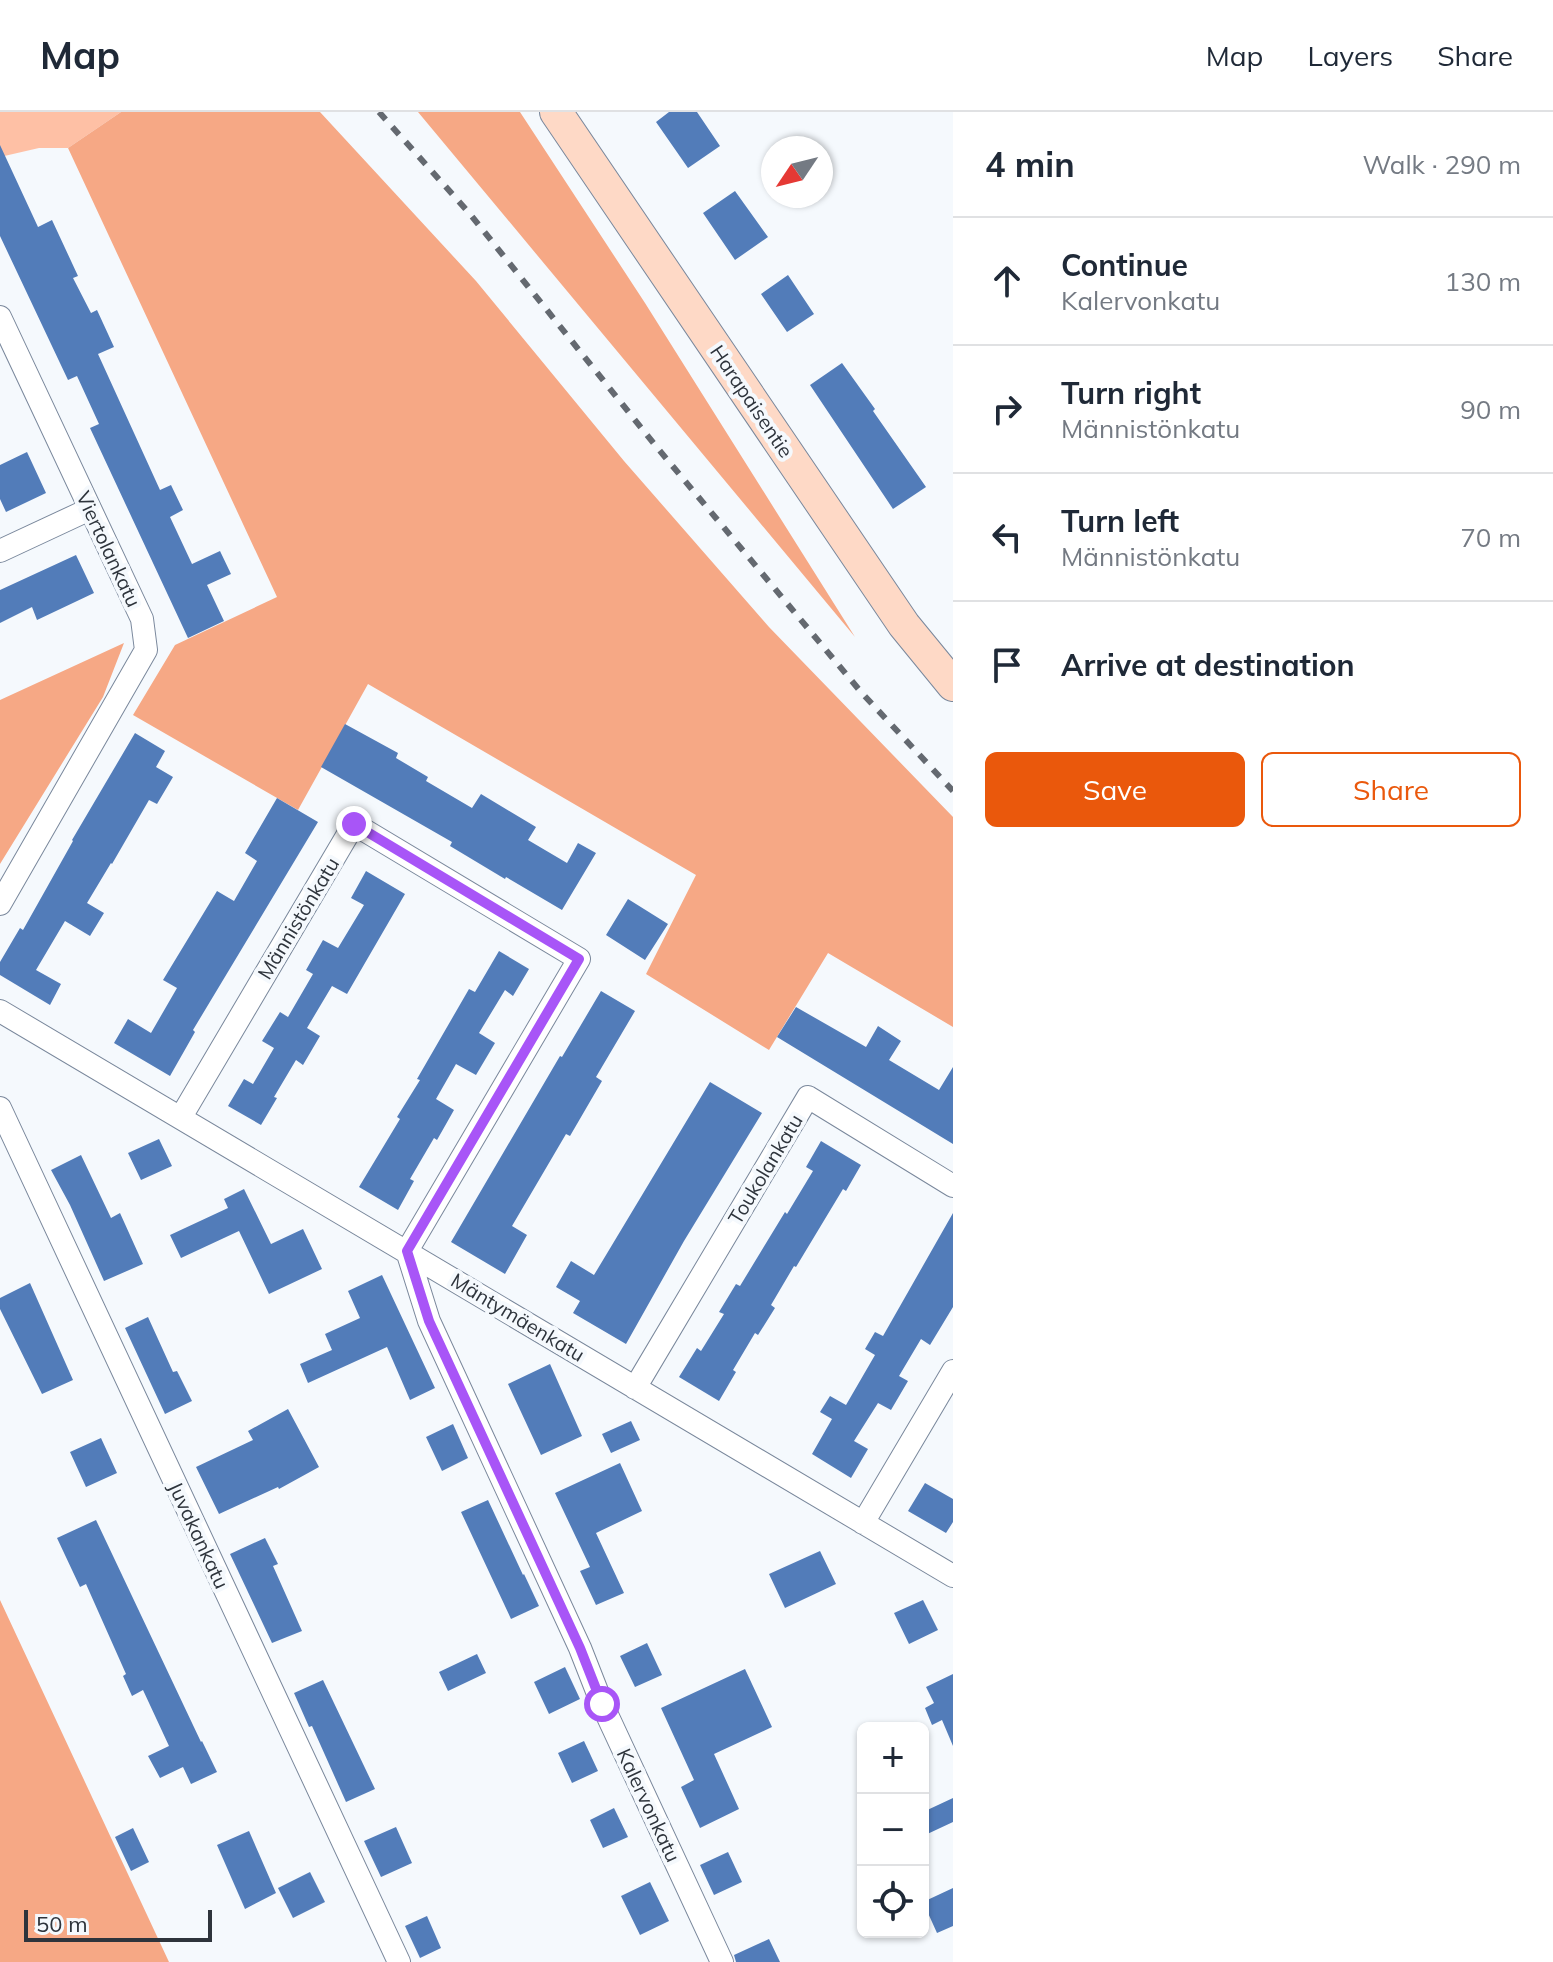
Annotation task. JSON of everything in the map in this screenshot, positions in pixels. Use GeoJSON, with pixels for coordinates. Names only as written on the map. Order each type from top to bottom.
{"type":"FeatureCollection","features":[{"type":"Feature","properties":{"kind":"main road","name":"Harapaisentie"},"geometry":{"type":"LineString","coordinates":[[556,112],[904,625],[953,685]]}},
{"type":"Feature","properties":{"kind":"street","name":"Viertolankatu"},"geometry":{"type":"LineString","coordinates":[[0,317],[142,619],[146,650],[0,904]]}},
{"type":"Feature","properties":{"kind":"street"},"geometry":{"type":"LineString","coordinates":[[0,551],[90,509]]}},
{"type":"Feature","properties":{"kind":"street","name":"Männistönkatu"},"geometry":{"type":"LineString","coordinates":[[181,1117],[354,824],[579,959],[407,1251]]}},
{"type":"Feature","properties":{"kind":"street","name":"Mäntymäenkatu"},"geometry":{"type":"LineString","coordinates":[[0,1011],[953,1576]]}},
{"type":"Feature","properties":{"kind":"street","name":"Toukolankatu"},"geometry":{"type":"LineString","coordinates":[[635,1388],[808,1097],[953,1186]]}},
{"type":"Feature","properties":{"kind":"street","name":"Juvakankatu"},"geometry":{"type":"LineString","coordinates":[[0,1108],[399,1962]]}},
{"type":"Feature","properties":{"kind":"street","name":"Kalervonkatu"},"geometry":{"type":"LineString","coordinates":[[407,1251],[429,1321],[722,1962]]}},
{"type":"Feature","properties":{"kind":"street"},"geometry":{"type":"LineString","coordinates":[[863,1523],[953,1371]]}},
{"type":"Feature","properties":{"kind":"shaded area"},"geometry":{"type":"Polygon","coordinates":[[[0,112],[121,112],[68,148],[39,148],[0,157],[0,112]]]}},
{"type":"Feature","properties":{"kind":"shaded area"},"geometry":{"type":"Polygon","coordinates":[[[121,112],[320,112],[476,281],[624,461],[769,627],[953,817],[953,1027],[828,953],[769,1050],[646,974],[696,875],[368,684],[298,810],[133,715],[175,645],[277,597],[68,148],[121,112]]]}},
{"type":"Feature","properties":{"kind":"shaded area"},"geometry":{"type":"Polygon","coordinates":[[[418,112],[520,112],[645,303],[855,637],[418,112]]]}},
{"type":"Feature","properties":{"kind":"shaded area"},"geometry":{"type":"Polygon","coordinates":[[[124,643],[103,697],[0,864],[0,700],[124,643]]]}},
{"type":"Feature","properties":{"kind":"shaded area"},"geometry":{"type":"Polygon","coordinates":[[[0,1600],[169,1962],[0,1962],[0,1600]]]}},
{"type":"Feature","properties":{"kind":"building"},"geometry":{"type":"Polygon","coordinates":[[[669,112],[697,112],[720,146],[688,168],[656,122],[669,112]]]}},
{"type":"Feature","properties":{"kind":"building"},"geometry":{"type":"Polygon","coordinates":[[[0,145],[38,227],[52,220],[78,276],[73,278],[91,313],[97,310],[114,347],[98,354],[160,490],[171,485],[183,510],[170,517],[192,564],[220,551],[231,574],[207,585],[224,621],[188,638],[90,428],[99,424],[77,376],[68,380],[0,236],[0,145]]]}},
{"type":"Feature","properties":{"kind":"building"},"geometry":{"type":"Polygon","coordinates":[[[735,191],[768,237],[735,260],[703,213],[735,191]]]}},
{"type":"Feature","properties":{"kind":"building"},"geometry":{"type":"Polygon","coordinates":[[[788,275],[814,314],[787,332],[761,294],[788,275]]]}},
{"type":"Feature","properties":{"kind":"building"},"geometry":{"type":"Polygon","coordinates":[[[842,363],[926,487],[893,509],[810,385],[842,363]]]}},
{"type":"Feature","properties":{"kind":"building"},"geometry":{"type":"Polygon","coordinates":[[[27,452],[46,493],[6,512],[0,499],[0,465],[27,452]]]}},
{"type":"Feature","properties":{"kind":"building"},"geometry":{"type":"Polygon","coordinates":[[[76,555],[94,593],[37,620],[32,607],[0,623],[0,590],[76,555]]]}},
{"type":"Feature","properties":{"kind":"building"},"geometry":{"type":"Polygon","coordinates":[[[345,724],[398,753],[396,758],[428,777],[426,781],[472,808],[481,794],[536,827],[528,840],[567,863],[578,843],[596,853],[562,910],[505,879],[450,846],[452,842],[321,767],[345,724]]]}},
{"type":"Feature","properties":{"kind":"building"},"geometry":{"type":"Polygon","coordinates":[[[135,733],[165,751],[156,767],[173,777],[157,804],[149,800],[87,903],[104,913],[90,936],[65,921],[36,970],[61,984],[50,1005],[0,975],[0,962],[20,928],[23,930],[135,733]]]}},
{"type":"Feature","properties":{"kind":"building"},"geometry":{"type":"Polygon","coordinates":[[[277,798],[318,822],[193,1030],[195,1032],[170,1076],[114,1043],[128,1019],[151,1033],[177,988],[163,980],[217,891],[234,901],[257,861],[245,853],[277,798]]]}},
{"type":"Feature","properties":{"kind":"building"},"geometry":{"type":"Polygon","coordinates":[[[366,871],[405,894],[347,994],[332,986],[307,1028],[320,1036],[303,1065],[296,1060],[261,1125],[228,1106],[244,1079],[253,1084],[274,1048],[262,1041],[280,1012],[288,1017],[313,974],[306,970],[323,940],[338,948],[364,905],[351,898],[366,871]]]}},
{"type":"Feature","properties":{"kind":"building"},"geometry":{"type":"Polygon","coordinates":[[[628,899],[668,924],[645,960],[606,935],[628,899]]]}},
{"type":"Feature","properties":{"kind":"building"},"geometry":{"type":"Polygon","coordinates":[[[499,951],[529,969],[513,996],[505,990],[479,1033],[495,1043],[476,1075],[456,1064],[436,1099],[454,1110],[410,1179],[414,1181],[398,1210],[359,1187],[400,1119],[397,1117],[420,1080],[417,1079],[469,989],[475,992],[499,951]]]}},
{"type":"Feature","properties":{"kind":"building"},"geometry":{"type":"Polygon","coordinates":[[[601,991],[635,1011],[596,1077],[602,1081],[570,1136],[566,1134],[512,1226],[527,1235],[505,1274],[451,1242],[601,991]]]}},
{"type":"Feature","properties":{"kind":"building"},"geometry":{"type":"Polygon","coordinates":[[[796,1007],[866,1047],[878,1026],[901,1041],[889,1060],[939,1090],[953,1067],[953,1144],[777,1037],[796,1007]]]}},
{"type":"Feature","properties":{"kind":"building"},"geometry":{"type":"Polygon","coordinates":[[[710,1082],[762,1113],[626,1344],[573,1313],[580,1301],[556,1287],[571,1261],[594,1275],[710,1082]]]}},
{"type":"Feature","properties":{"kind":"building"},"geometry":{"type":"Polygon","coordinates":[[[159,1139],[172,1166],[141,1180],[128,1153],[159,1139]]]}},
{"type":"Feature","properties":{"kind":"building"},"geometry":{"type":"Polygon","coordinates":[[[821,1141],[861,1165],[794,1266],[771,1305],[775,1308],[758,1335],[755,1333],[719,1401],[679,1377],[697,1348],[701,1351],[724,1314],[719,1312],[736,1284],[740,1286],[813,1171],[806,1167],[821,1141]]]}},
{"type":"Feature","properties":{"kind":"building"},"geometry":{"type":"Polygon","coordinates":[[[81,1155],[111,1218],[120,1213],[143,1264],[104,1281],[51,1170],[81,1155]]]}},
{"type":"Feature","properties":{"kind":"building"},"geometry":{"type":"Polygon","coordinates":[[[244,1189],[271,1244],[303,1229],[322,1269],[269,1294],[239,1231],[181,1258],[170,1235],[228,1208],[224,1199],[244,1189]]]}},
{"type":"Feature","properties":{"kind":"building"},"geometry":{"type":"Polygon","coordinates":[[[953,1213],[953,1307],[930,1345],[921,1339],[899,1376],[908,1381],[891,1410],[878,1403],[854,1441],[868,1449],[851,1478],[812,1454],[832,1419],[820,1412],[830,1396],[846,1405],[875,1355],[865,1349],[875,1332],[883,1336],[953,1213]]]}},
{"type":"Feature","properties":{"kind":"building"},"geometry":{"type":"Polygon","coordinates":[[[382,1275],[435,1388],[410,1400],[387,1347],[308,1383],[300,1364],[332,1350],[325,1334],[360,1318],[348,1291],[382,1275]]]}},
{"type":"Feature","properties":{"kind":"building"},"geometry":{"type":"Polygon","coordinates":[[[30,1283],[73,1380],[42,1394],[0,1309],[0,1298],[30,1283]]]}},
{"type":"Feature","properties":{"kind":"building"},"geometry":{"type":"Polygon","coordinates":[[[148,1317],[173,1372],[177,1371],[192,1401],[165,1414],[125,1328],[148,1317]]]}},
{"type":"Feature","properties":{"kind":"building"},"geometry":{"type":"Polygon","coordinates":[[[550,1364],[582,1436],[541,1455],[508,1384],[550,1364]]]}},
{"type":"Feature","properties":{"kind":"building"},"geometry":{"type":"Polygon","coordinates":[[[288,1409],[319,1467],[279,1489],[219,1514],[196,1467],[253,1440],[248,1431],[288,1409]]]}},
{"type":"Feature","properties":{"kind":"building"},"geometry":{"type":"Polygon","coordinates":[[[631,1421],[640,1440],[611,1453],[602,1434],[631,1421]]]}},
{"type":"Feature","properties":{"kind":"building"},"geometry":{"type":"Polygon","coordinates":[[[453,1424],[468,1458],[442,1471],[426,1437],[453,1424]]]}},
{"type":"Feature","properties":{"kind":"building"},"geometry":{"type":"Polygon","coordinates":[[[101,1438],[117,1473],[86,1487],[70,1452],[101,1438]]]}},
{"type":"Feature","properties":{"kind":"building"},"geometry":{"type":"Polygon","coordinates":[[[620,1463],[642,1511],[596,1533],[624,1593],[596,1605],[580,1571],[590,1567],[555,1493],[620,1463]]]}},
{"type":"Feature","properties":{"kind":"building"},"geometry":{"type":"Polygon","coordinates":[[[925,1483],[953,1499],[953,1522],[946,1533],[908,1511],[925,1483]]]}},
{"type":"Feature","properties":{"kind":"building"},"geometry":{"type":"Polygon","coordinates":[[[488,1500],[539,1606],[511,1619],[461,1512],[488,1500]]]}},
{"type":"Feature","properties":{"kind":"building"},"geometry":{"type":"Polygon","coordinates":[[[96,1520],[217,1772],[191,1784],[183,1767],[160,1778],[148,1756],[169,1746],[143,1690],[132,1696],[123,1676],[126,1674],[86,1584],[80,1587],[57,1538],[96,1520]]]}},
{"type":"Feature","properties":{"kind":"building"},"geometry":{"type":"Polygon","coordinates":[[[265,1538],[278,1564],[273,1566],[302,1631],[272,1643],[230,1554],[265,1538]]]}},
{"type":"Feature","properties":{"kind":"building"},"geometry":{"type":"Polygon","coordinates":[[[820,1551],[836,1584],[785,1608],[769,1574],[820,1551]]]}},
{"type":"Feature","properties":{"kind":"building"},"geometry":{"type":"Polygon","coordinates":[[[923,1600],[938,1630],[909,1644],[894,1613],[923,1600]]]}},
{"type":"Feature","properties":{"kind":"building"},"geometry":{"type":"Polygon","coordinates":[[[647,1643],[662,1675],[635,1687],[620,1656],[647,1643]]]}},
{"type":"Feature","properties":{"kind":"building"},"geometry":{"type":"Polygon","coordinates":[[[477,1654],[486,1673],[448,1691],[439,1672],[477,1654]]]}},
{"type":"Feature","properties":{"kind":"building"},"geometry":{"type":"Polygon","coordinates":[[[565,1667],[580,1699],[549,1714],[534,1682],[565,1667]]]}},
{"type":"Feature","properties":{"kind":"building"},"geometry":{"type":"Polygon","coordinates":[[[745,1669],[772,1727],[714,1754],[739,1809],[700,1828],[681,1787],[694,1780],[661,1708],[745,1669]]]}},
{"type":"Feature","properties":{"kind":"building"},"geometry":{"type":"Polygon","coordinates":[[[953,1674],[953,1746],[942,1720],[932,1725],[925,1708],[934,1703],[926,1687],[953,1674]]]}},
{"type":"Feature","properties":{"kind":"building"},"geometry":{"type":"Polygon","coordinates":[[[323,1680],[375,1789],[346,1802],[294,1693],[323,1680]]]}},
{"type":"Feature","properties":{"kind":"building"},"geometry":{"type":"Polygon","coordinates":[[[584,1741],[598,1771],[572,1783],[558,1753],[584,1741]]]}},
{"type":"Feature","properties":{"kind":"building"},"geometry":{"type":"Polygon","coordinates":[[[953,1798],[953,1822],[929,1833],[929,1809],[953,1798]]]}},
{"type":"Feature","properties":{"kind":"building"},"geometry":{"type":"Polygon","coordinates":[[[614,1808],[628,1837],[603,1848],[590,1820],[614,1808]]]}},
{"type":"Feature","properties":{"kind":"building"},"geometry":{"type":"Polygon","coordinates":[[[396,1827],[412,1863],[381,1877],[364,1841],[396,1827]]]}},
{"type":"Feature","properties":{"kind":"building"},"geometry":{"type":"Polygon","coordinates":[[[133,1828],[149,1862],[131,1871],[115,1837],[133,1828]]]}},
{"type":"Feature","properties":{"kind":"building"},"geometry":{"type":"Polygon","coordinates":[[[249,1831],[276,1893],[245,1909],[217,1845],[249,1831]]]}},
{"type":"Feature","properties":{"kind":"building"},"geometry":{"type":"Polygon","coordinates":[[[728,1852],[742,1882],[714,1895],[700,1865],[728,1852]]]}},
{"type":"Feature","properties":{"kind":"building"},"geometry":{"type":"Polygon","coordinates":[[[310,1872],[325,1902],[293,1918],[278,1888],[310,1872]]]}},
{"type":"Feature","properties":{"kind":"building"},"geometry":{"type":"Polygon","coordinates":[[[650,1882],[669,1921],[640,1935],[621,1896],[650,1882]]]}},
{"type":"Feature","properties":{"kind":"building"},"geometry":{"type":"Polygon","coordinates":[[[953,1888],[953,1926],[937,1933],[929,1915],[929,1899],[953,1888]]]}},
{"type":"Feature","properties":{"kind":"building"},"geometry":{"type":"Polygon","coordinates":[[[427,1916],[441,1948],[420,1958],[405,1926],[427,1916]]]}},
{"type":"Feature","properties":{"kind":"building"},"geometry":{"type":"Polygon","coordinates":[[[769,1939],[780,1962],[736,1962],[734,1955],[769,1939]]]}},
{"type":"Feature","properties":{"kind":"railway"},"geometry":{"type":"LineString","coordinates":[[379,112],[470,214],[655,445],[861,692],[953,791]]}},
{"type":"Feature","properties":{"kind":"route"},"geometry":{"type":"LineString","coordinates":[[354,824],[579,959],[407,1251],[429,1321],[580,1648],[602,1704]]}}]}
